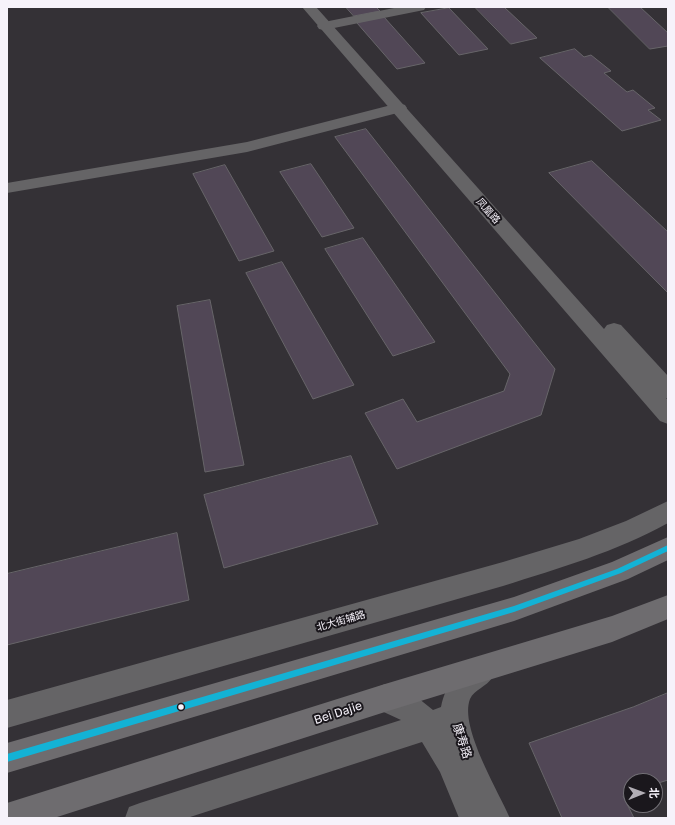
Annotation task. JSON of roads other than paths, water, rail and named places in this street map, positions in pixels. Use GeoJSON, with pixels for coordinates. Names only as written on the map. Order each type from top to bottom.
{"type":"FeatureCollection","features":[{"type":"Feature","properties":{"kind":"main road"},"geometry":{"type":"LineString","coordinates":[[7,758],[514,609],[619,571],[668,548]]}},
{"type":"Feature","properties":{"kind":"main road","name":"Bei Dajie"},"geometry":{"type":"LineString","coordinates":[[7,818],[386,698],[612,629],[668,607]]}},
{"type":"Feature","properties":{"kind":"street","name":"凤凰路"},"geometry":{"type":"LineString","coordinates":[[308,7],[330,24],[668,390]]}},
{"type":"Feature","properties":{"kind":"street","name":"凤凰路"},"geometry":{"type":"LineString","coordinates":[[322,7],[330,24],[398,108],[668,415]]}},
{"type":"Feature","properties":{"kind":"street"},"geometry":{"type":"LineString","coordinates":[[330,24],[419,7]]}},
{"type":"Feature","properties":{"kind":"street"},"geometry":{"type":"LineString","coordinates":[[7,188],[247,147],[337,125],[398,108]]}},
{"type":"Feature","properties":{"kind":"street","name":"北大街辅路"},"geometry":{"type":"LineString","coordinates":[[7,714],[517,570],[581,550],[628,532],[668,511]]}},
{"type":"Feature","properties":{"kind":"street","name":"康寿路"},"geometry":{"type":"LineString","coordinates":[[482,669],[457,695],[454,709],[464,750],[495,818]]}},
{"type":"Feature","properties":{"kind":"street","name":"康寿路"},"geometry":{"type":"LineString","coordinates":[[386,698],[402,704],[416,714],[428,726],[447,758],[474,818]]}},
{"type":"Feature","properties":{"kind":"street"},"geometry":{"type":"LineString","coordinates":[[140,818],[455,717]]}}]}
